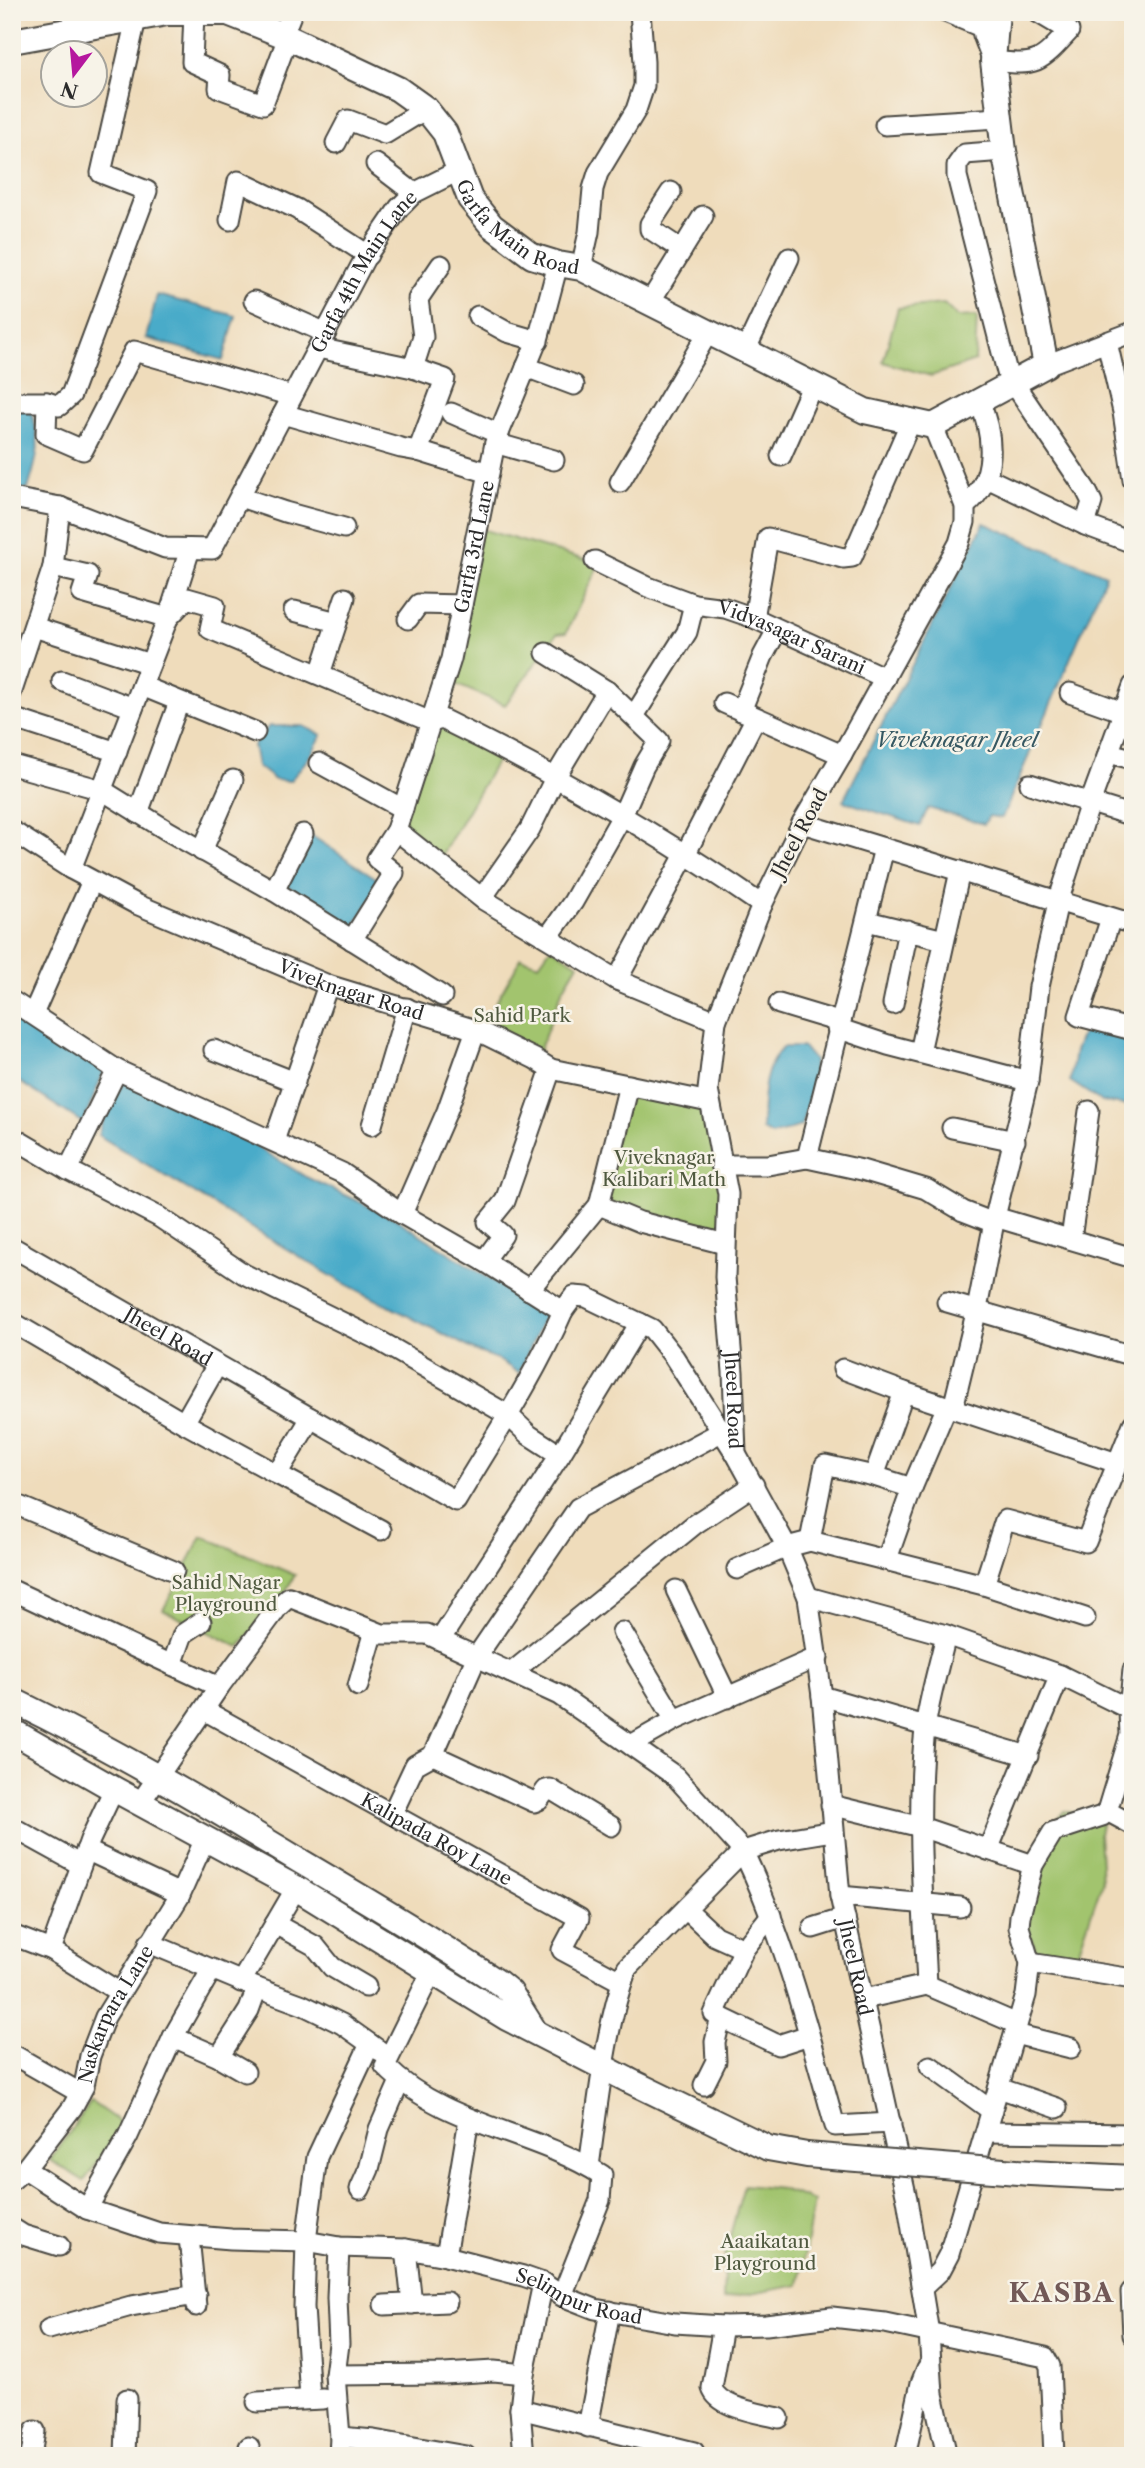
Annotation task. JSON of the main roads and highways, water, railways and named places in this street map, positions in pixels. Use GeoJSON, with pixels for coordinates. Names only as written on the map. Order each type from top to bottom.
{"type":"FeatureCollection","features":[{"type":"Feature","properties":{"kind":"main road","name":"Garfa Main Road"},"geometry":{"type":"LineString","coordinates":[[13,46],[74,21],[136,19],[167,13],[228,12],[287,28],[398,89],[426,109],[444,133],[470,199],[492,226],[532,256],[569,266],[650,302],[865,411],[922,424],[979,401],[1046,365],[1004,151],[986,17]]}},
{"type":"Feature","properties":{"kind":"main road"},"geometry":{"type":"LineString","coordinates":[[12,1700],[158,1777],[413,1926],[510,1992],[534,2030]]}},
{"type":"Feature","properties":{"kind":"main road"},"geometry":{"type":"LineString","coordinates":[[12,1731],[296,1888],[486,2006],[628,2080],[768,2148],[807,2155],[1133,2179]]}},
{"type":"Feature","properties":{"kind":"water"},"geometry":{"type":"Polygon","coordinates":[[[157,295],[236,316],[223,360],[146,338],[157,295]]]}},
{"type":"Feature","properties":{"kind":"water"},"geometry":{"type":"Polygon","coordinates":[[[12,406],[30,407],[38,440],[37,457],[28,489],[12,489],[12,406]]]}},
{"type":"Feature","properties":{"kind":"water","name":"Viveknagar Jheel"},"geometry":{"type":"Polygon","coordinates":[[[984,523],[1106,575],[1002,818],[989,816],[984,824],[928,808],[920,826],[843,801],[984,523]]]}},
{"type":"Feature","properties":{"kind":"water"},"geometry":{"type":"Polygon","coordinates":[[[269,726],[303,726],[322,735],[310,756],[290,781],[275,780],[257,766],[253,745],[269,726]]]}},
{"type":"Feature","properties":{"kind":"water"},"geometry":{"type":"Polygon","coordinates":[[[309,834],[382,882],[354,926],[285,884],[309,834]]]}},
{"type":"Feature","properties":{"kind":"water"},"geometry":{"type":"Polygon","coordinates":[[[12,1007],[104,1071],[83,1123],[12,1077],[12,1007]]]}},
{"type":"Feature","properties":{"kind":"water"},"geometry":{"type":"Polygon","coordinates":[[[1106,1029],[1133,1039],[1133,1106],[1102,1102],[1070,1081],[1075,1051],[1083,1031],[1106,1029]]]}},
{"type":"Feature","properties":{"kind":"water"},"geometry":{"type":"Polygon","coordinates":[[[783,1047],[803,1047],[814,1060],[814,1083],[801,1126],[772,1135],[762,1130],[765,1086],[771,1065],[783,1047]]]}},
{"type":"Feature","properties":{"kind":"water"},"geometry":{"type":"Polygon","coordinates":[[[127,1077],[179,1098],[306,1177],[394,1218],[545,1314],[519,1373],[497,1359],[478,1352],[338,1280],[98,1135],[108,1107],[127,1077]]]}},
{"type":"Feature","properties":{"kind":"railway"},"geometry":{"type":"LineString","coordinates":[[1127,12],[1133,63]]}},
{"type":"Feature","properties":{"kind":"district","name":"KASBA"},"geometry":{"type":"Point","coordinates":[1062,2293]}},
{"type":"Feature","properties":{"kind":"park label","name":"Sahid Park"},"geometry":{"type":"Point","coordinates":[522,1015]}},
{"type":"Feature","properties":{"kind":"park label","name":"Viveknagar Kalibari Math"},"geometry":{"type":"Point","coordinates":[664,1168]}},
{"type":"Feature","properties":{"kind":"park label","name":"Sahid Nagar Playground"},"geometry":{"type":"Point","coordinates":[226,1593]}},
{"type":"Feature","properties":{"kind":"park label","name":"Aaaikatan Playground"},"geometry":{"type":"Point","coordinates":[765,2252]}}]}
